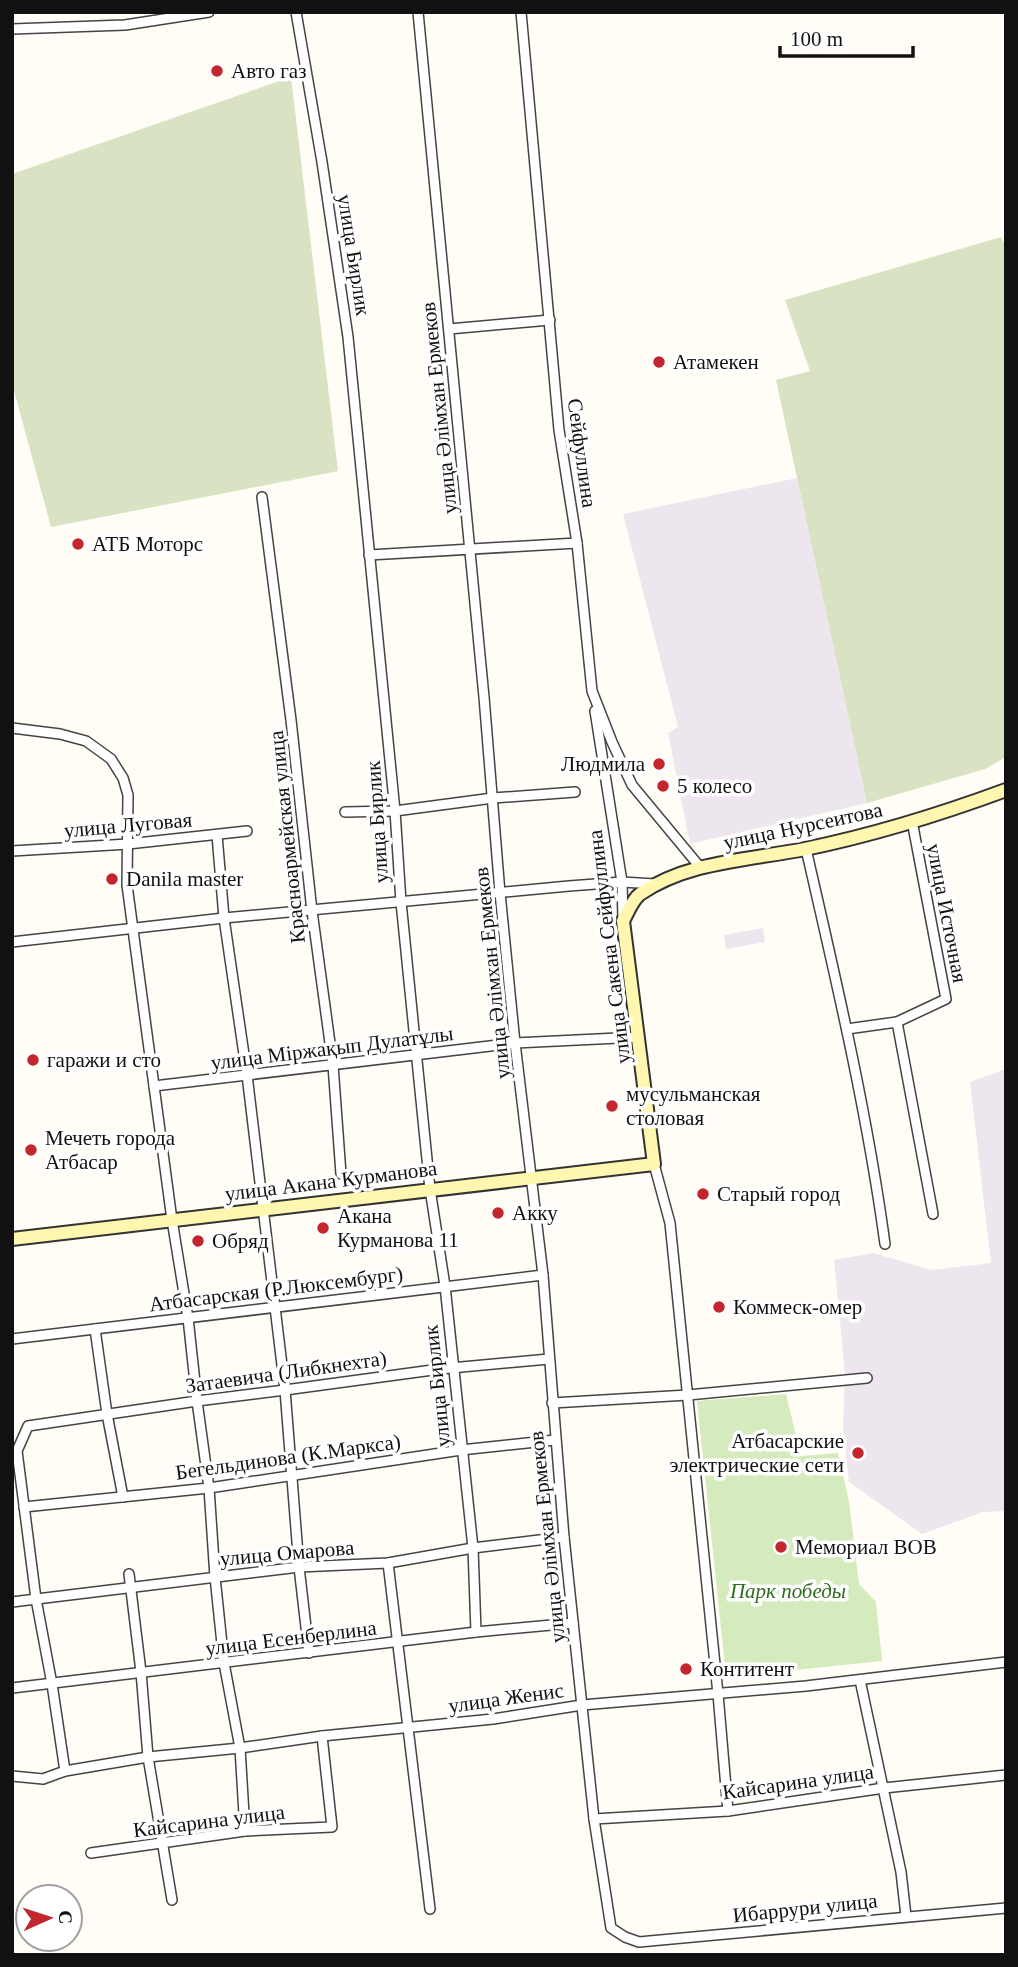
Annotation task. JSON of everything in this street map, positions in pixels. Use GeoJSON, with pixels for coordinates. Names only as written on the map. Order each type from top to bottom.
{"type":"FeatureCollection","features":[{"type":"Feature","properties":{"kind":"main road","name":"улица Нурсеитова"},"geometry":{"type":"LineString","coordinates":[[623,921],[637,896],[657,884],[700,867],[806,849],[912,821],[1006,790]]}},
{"type":"Feature","properties":{"kind":"main road","name":"улица Сакена Сейфуллина"},"geometry":{"type":"LineString","coordinates":[[623,921],[654,1164]]}},
{"type":"Feature","properties":{"kind":"main road","name":"улица Акана Курманова"},"geometry":{"type":"LineString","coordinates":[[12,1238],[654,1164]]}},
{"type":"Feature","properties":{"kind":"street"},"geometry":{"type":"LineString","coordinates":[[12,29],[125,24],[209,12]]}},
{"type":"Feature","properties":{"kind":"street","name":"улица Бирлик"},"geometry":{"type":"LineString","coordinates":[[296,12],[348,337],[430,1189],[445,1286],[472,1548],[476,1632]]}},
{"type":"Feature","properties":{"kind":"street","name":"улица Әлімхан Ермеков"},"geometry":{"type":"LineString","coordinates":[[418,12],[470,548],[500,893],[543,1275],[564,1537],[594,1819],[611,1928]]}},
{"type":"Feature","properties":{"kind":"street","name":"Сейфуллина"},"geometry":{"type":"LineString","coordinates":[[521,12],[559,430],[577,543],[592,691],[632,785],[700,867]]}},
{"type":"Feature","properties":{"kind":"street"},"geometry":{"type":"LineString","coordinates":[[449,329],[550,320]]}},
{"type":"Feature","properties":{"kind":"street","name":"Красноармейская улица"},"geometry":{"type":"LineString","coordinates":[[262,497],[333,1065],[341,1174]]}},
{"type":"Feature","properties":{"kind":"street"},"geometry":{"type":"LineString","coordinates":[[369,555],[577,543]]}},
{"type":"Feature","properties":{"kind":"street","name":"улица Сакена Сейфуллина"},"geometry":{"type":"LineString","coordinates":[[592,691],[622,881],[623,921]]}},
{"type":"Feature","properties":{"kind":"street"},"geometry":{"type":"LineString","coordinates":[[12,728],[60,734],[86,741],[111,759],[123,778],[128,795],[127,885],[172,1220],[188,1318],[209,1488],[224,1663],[240,1748],[245,1831]]}},
{"type":"Feature","properties":{"kind":"street"},"geometry":{"type":"LineString","coordinates":[[345,812],[395,811],[493,798],[575,792]]}},
{"type":"Feature","properties":{"kind":"street","name":"улица Источная"},"geometry":{"type":"LineString","coordinates":[[847,1029],[897,1022],[946,999],[912,821]]}},
{"type":"Feature","properties":{"kind":"street","name":"улица Луговая"},"geometry":{"type":"LineString","coordinates":[[12,851],[128,844],[247,831]]}},
{"type":"Feature","properties":{"kind":"street"},"geometry":{"type":"LineString","coordinates":[[216,835],[224,918],[247,1075],[285,1391],[299,1567],[309,1653]]}},
{"type":"Feature","properties":{"kind":"street"},"geometry":{"type":"LineString","coordinates":[[806,849],[847,1029],[877,1181],[885,1244]]}},
{"type":"Feature","properties":{"kind":"street"},"geometry":{"type":"LineString","coordinates":[[12,942],[224,918],[622,881],[657,884]]}},
{"type":"Feature","properties":{"kind":"street"},"geometry":{"type":"LineString","coordinates":[[897,1022],[933,1214]]}},
{"type":"Feature","properties":{"kind":"street","name":"улица Міржақып Дулатұлы"},"geometry":{"type":"LineString","coordinates":[[155,1086],[515,1043],[639,1037]]}},
{"type":"Feature","properties":{"kind":"street","name":"улица Сакена Сейфуллина"},"geometry":{"type":"LineString","coordinates":[[654,1164],[670,1223],[729,1811]]}},
{"type":"Feature","properties":{"kind":"street","name":"Атбасарская (Р.Люксембург)"},"geometry":{"type":"LineString","coordinates":[[12,1339],[543,1275]]}},
{"type":"Feature","properties":{"kind":"street"},"geometry":{"type":"LineString","coordinates":[[95,1329],[107,1414],[123,1497]]}},
{"type":"Feature","properties":{"kind":"street","name":"Затаевича (Либкнехта)"},"geometry":{"type":"LineString","coordinates":[[24,1507],[17,1451],[28,1426],[453,1367],[549,1359]]}},
{"type":"Feature","properties":{"kind":"street"},"geometry":{"type":"LineString","coordinates":[[552,1403],[688,1395],[867,1378]]}},
{"type":"Feature","properties":{"kind":"street","name":"Бегельдинова (К.Маркса)"},"geometry":{"type":"LineString","coordinates":[[24,1507],[209,1488],[461,1450],[555,1440]]}},
{"type":"Feature","properties":{"kind":"street"},"geometry":{"type":"LineString","coordinates":[[24,1507],[36,1599],[65,1771]]}},
{"type":"Feature","properties":{"kind":"street","name":"улица Омарова"},"geometry":{"type":"LineString","coordinates":[[12,1602],[299,1567],[387,1563],[472,1548],[564,1537]]}},
{"type":"Feature","properties":{"kind":"street"},"geometry":{"type":"LineString","coordinates":[[387,1563],[430,1909]]}},
{"type":"Feature","properties":{"kind":"street"},"geometry":{"type":"LineString","coordinates":[[129,1574],[148,1757],[172,1900]]}},
{"type":"Feature","properties":{"kind":"street","name":"улица Есенберлина"},"geometry":{"type":"LineString","coordinates":[[12,1688],[476,1632],[573,1623]]}},
{"type":"Feature","properties":{"kind":"street","name":"улица Женис"},"geometry":{"type":"LineString","coordinates":[[12,1776],[43,1779],[65,1771],[148,1757],[493,1719],[582,1705],[718,1695],[1006,1662]]}},
{"type":"Feature","properties":{"kind":"street"},"geometry":{"type":"LineString","coordinates":[[860,1679],[901,1872],[906,1916]]}},
{"type":"Feature","properties":{"kind":"street","name":"Кайсарина улица"},"geometry":{"type":"LineString","coordinates":[[91,1853],[245,1831],[332,1827],[321,1736]]}},
{"type":"Feature","properties":{"kind":"street","name":"Кайсарина улица"},"geometry":{"type":"LineString","coordinates":[[594,1819],[729,1811],[884,1788],[1006,1775]]}},
{"type":"Feature","properties":{"kind":"street","name":"Ибаррури улица"},"geometry":{"type":"LineString","coordinates":[[611,1928],[639,1942],[1006,1908]]}},
{"type":"Feature","properties":{"kind":"shaded area"},"geometry":{"type":"Polygon","coordinates":[[[797,478],[867,803],[690,844],[668,733],[678,727],[623,514],[797,478]]]}},
{"type":"Feature","properties":{"kind":"shaded area"},"geometry":{"type":"Polygon","coordinates":[[[763,928],[765,942],[726,949],[724,935],[763,928]]]}},
{"type":"Feature","properties":{"kind":"shaded area"},"geometry":{"type":"Polygon","coordinates":[[[1006,1069],[1006,1511],[983,1512],[922,1534],[849,1482],[843,1427],[845,1373],[834,1260],[873,1253],[932,1270],[991,1263],[970,1082],[1006,1069]]]}},
{"type":"Feature","properties":{"kind":"green space"},"geometry":{"type":"Polygon","coordinates":[[[291,77],[338,471],[51,527],[12,383],[12,174],[291,77]]]}},
{"type":"Feature","properties":{"kind":"green space"},"geometry":{"type":"Polygon","coordinates":[[[1001,237],[1006,247],[1006,757],[985,769],[867,803],[776,380],[810,371],[785,300],[1001,237]]]}},
{"type":"Feature","properties":{"kind":"green space","name":"Парк победы"},"geometry":{"type":"Polygon","coordinates":[[[786,1394],[801,1456],[838,1453],[849,1501],[859,1584],[876,1602],[882,1661],[739,1676],[725,1666],[697,1401],[786,1394]]]}},
{"type":"Feature","properties":{"kind":"place","name":"Авто газ"},"geometry":{"type":"Point","coordinates":[217,71]}},
{"type":"Feature","properties":{"kind":"place","name":"Атамекен"},"geometry":{"type":"Point","coordinates":[659,362]}},
{"type":"Feature","properties":{"kind":"place","name":"АТБ Моторс"},"geometry":{"type":"Point","coordinates":[78,544]}},
{"type":"Feature","properties":{"kind":"place","name":"Людмила"},"geometry":{"type":"Point","coordinates":[659,764]}},
{"type":"Feature","properties":{"kind":"place","name":"5 колесо"},"geometry":{"type":"Point","coordinates":[663,786]}},
{"type":"Feature","properties":{"kind":"place","name":"Danila master"},"geometry":{"type":"Point","coordinates":[112,879]}},
{"type":"Feature","properties":{"kind":"place","name":"гаражи и сто"},"geometry":{"type":"Point","coordinates":[33,1060]}},
{"type":"Feature","properties":{"kind":"place","name":"мусульманская столовая"},"geometry":{"type":"Point","coordinates":[612,1106]}},
{"type":"Feature","properties":{"kind":"place","name":"Мечеть города Атбасар"},"geometry":{"type":"Point","coordinates":[31,1150]}},
{"type":"Feature","properties":{"kind":"place","name":"Старый город"},"geometry":{"type":"Point","coordinates":[703,1194]}},
{"type":"Feature","properties":{"kind":"place","name":"Акку"},"geometry":{"type":"Point","coordinates":[498,1213]}},
{"type":"Feature","properties":{"kind":"place","name":"Акана Курманова 11"},"geometry":{"type":"Point","coordinates":[323,1228]}},
{"type":"Feature","properties":{"kind":"place","name":"Обряд"},"geometry":{"type":"Point","coordinates":[198,1241]}},
{"type":"Feature","properties":{"kind":"place","name":"Коммеск-омер"},"geometry":{"type":"Point","coordinates":[719,1307]}},
{"type":"Feature","properties":{"kind":"place","name":"Атбасарские электрические сети"},"geometry":{"type":"Point","coordinates":[858,1453]}},
{"type":"Feature","properties":{"kind":"place","name":"Мемориал ВОВ"},"geometry":{"type":"Point","coordinates":[781,1547]}},
{"type":"Feature","properties":{"kind":"place","name":"Контитент"},"geometry":{"type":"Point","coordinates":[686,1669]}}]}
